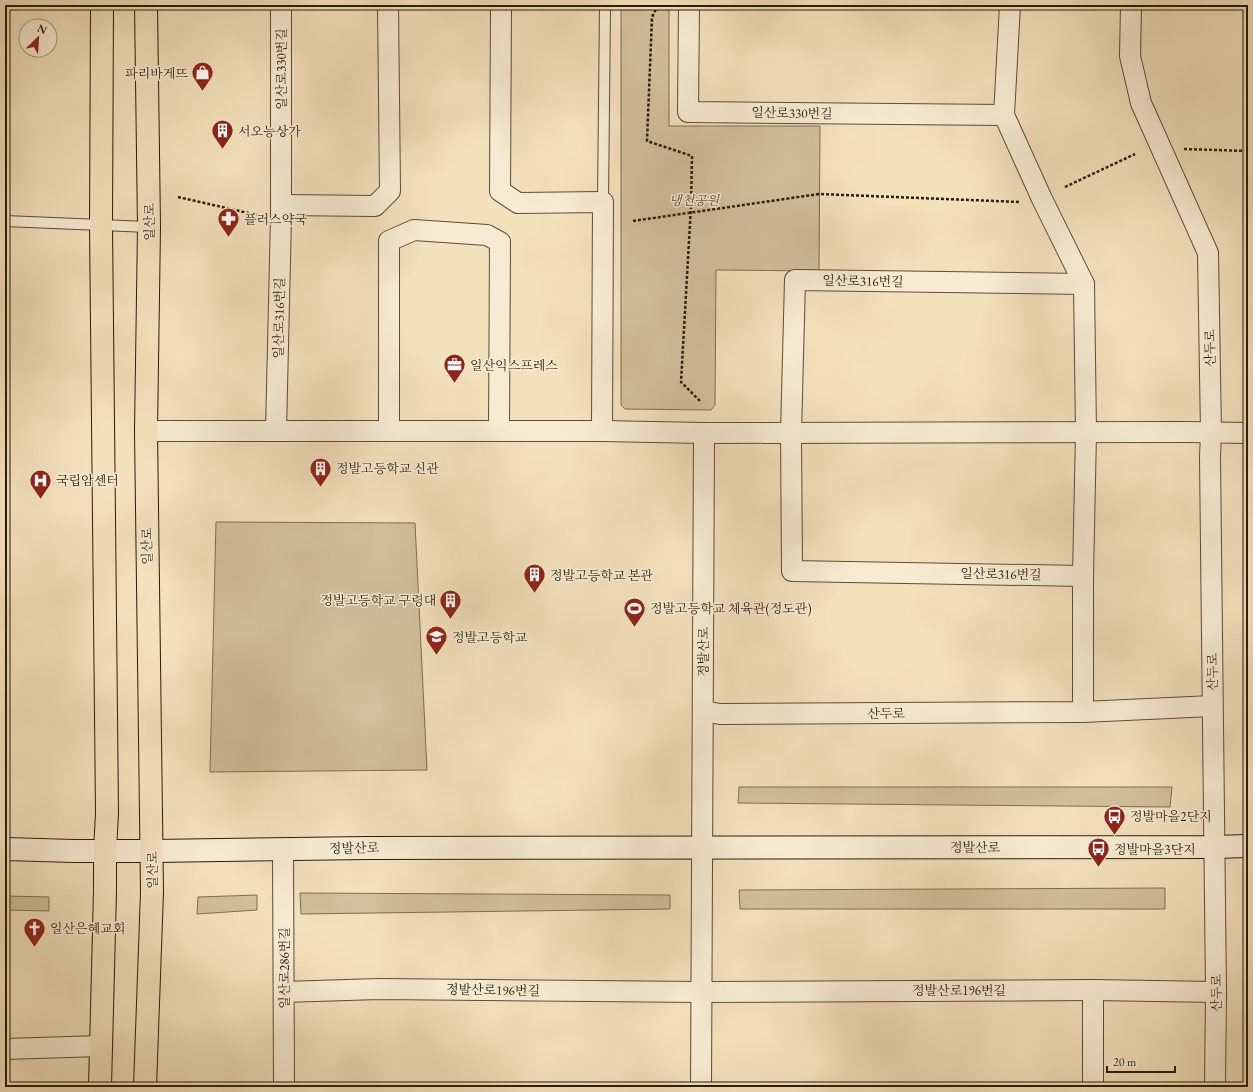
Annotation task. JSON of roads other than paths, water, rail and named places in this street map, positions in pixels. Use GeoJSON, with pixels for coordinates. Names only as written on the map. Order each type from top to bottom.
{"type":"FeatureCollection","features":[{"type":"Feature","properties":{"kind":"main road"},"geometry":{"type":"LineString","coordinates":[[100,1087],[107,813],[101,225],[102,5]]}},
{"type":"Feature","properties":{"kind":"main road","name":"일산로"},"geometry":{"type":"LineString","coordinates":[[146,5],[149,227],[146,431],[152,851],[146,1087]]}},
{"type":"Feature","properties":{"kind":"main road","name":"정발산로"},"geometry":{"type":"LineString","coordinates":[[5,849],[152,851],[384,848],[1248,846]]}},
{"type":"Feature","properties":{"kind":"street","name":"일산로330번길"},"geometry":{"type":"LineString","coordinates":[[281,5],[281,205]]}},
{"type":"Feature","properties":{"kind":"street"},"geometry":{"type":"LineString","coordinates":[[281,205],[375,206],[390,191],[388,5]]}},
{"type":"Feature","properties":{"kind":"street"},"geometry":{"type":"LineString","coordinates":[[501,5],[500,191],[518,203],[604,202],[602,431]]}},
{"type":"Feature","properties":{"kind":"street","name":"일산로330번길"},"geometry":{"type":"LineString","coordinates":[[689,5],[688,112],[1004,115]]}},
{"type":"Feature","properties":{"kind":"street"},"geometry":{"type":"LineString","coordinates":[[1010,5],[1004,115],[1042,199],[1084,284],[1086,433],[1083,576],[1083,712]]}},
{"type":"Feature","properties":{"kind":"street","name":"산두로"},"geometry":{"type":"LineString","coordinates":[[1130,5],[1130,56],[1141,103],[1208,253],[1216,992],[1215,1087]]}},
{"type":"Feature","properties":{"kind":"street","name":"일산로316번길"},"geometry":{"type":"LineString","coordinates":[[276,431],[281,205]]}},
{"type":"Feature","properties":{"kind":"street"},"geometry":{"type":"LineString","coordinates":[[389,431],[389,241],[414,230],[487,235],[500,242],[499,431]]}},
{"type":"Feature","properties":{"kind":"street","name":"일산로316번길"},"geometry":{"type":"LineString","coordinates":[[1083,576],[792,571],[791,433],[795,280],[1084,284]]}},
{"type":"Feature","properties":{"kind":"street"},"geometry":{"type":"LineString","coordinates":[[146,431],[1248,433]]}},
{"type":"Feature","properties":{"kind":"street","name":"정발산로"},"geometry":{"type":"LineString","coordinates":[[702,847],[704,433]]}},
{"type":"Feature","properties":{"kind":"street","name":"산두로"},"geometry":{"type":"LineString","coordinates":[[703,711],[720,714],[1083,712],[1212,706]]}},
{"type":"Feature","properties":{"kind":"street"},"geometry":{"type":"LineString","coordinates":[[701,1087],[702,847]]}},
{"type":"Feature","properties":{"kind":"street","name":"일산로286번길"},"geometry":{"type":"LineString","coordinates":[[283,850],[284,1087]]}},
{"type":"Feature","properties":{"kind":"street","name":"정발산로196번길"},"geometry":{"type":"LineString","coordinates":[[284,992],[379,989],[702,992],[1093,990],[1216,992]]}},
{"type":"Feature","properties":{"kind":"street"},"geometry":{"type":"LineString","coordinates":[[1093,990],[1093,1087]]}},
{"type":"Feature","properties":{"kind":"street"},"geometry":{"type":"LineString","coordinates":[[5,1049],[101,1046]]}},
{"type":"Feature","properties":{"kind":"lane"},"geometry":{"type":"LineString","coordinates":[[604,202],[605,5]]}},
{"type":"Feature","properties":{"kind":"lane"},"geometry":{"type":"LineString","coordinates":[[5,221],[149,227]]}},
{"type":"Feature","properties":{"kind":"place","name":"파리바게뜨"},"geometry":{"type":"Point","coordinates":[203,92]}},
{"type":"Feature","properties":{"kind":"place","name":"서오능상가"},"geometry":{"type":"Point","coordinates":[223,150]}},
{"type":"Feature","properties":{"kind":"place","name":"플러스약국"},"geometry":{"type":"Point","coordinates":[229,238]}},
{"type":"Feature","properties":{"kind":"place","name":"일산익스프레스"},"geometry":{"type":"Point","coordinates":[454,384]}},
{"type":"Feature","properties":{"kind":"place","name":"정발고등학교 신관"},"geometry":{"type":"Point","coordinates":[320,488]}},
{"type":"Feature","properties":{"kind":"place","name":"국립암센터"},"geometry":{"type":"Point","coordinates":[40,500]}},
{"type":"Feature","properties":{"kind":"place","name":"정발고등학교 본관"},"geometry":{"type":"Point","coordinates":[534,594]}},
{"type":"Feature","properties":{"kind":"place","name":"정발고등학교 구령대"},"geometry":{"type":"Point","coordinates":[451,620]}},
{"type":"Feature","properties":{"kind":"place","name":"정발고등학교 체육관(정도관)"},"geometry":{"type":"Point","coordinates":[635,628]}},
{"type":"Feature","properties":{"kind":"place","name":"정발고등학교"},"geometry":{"type":"Point","coordinates":[436,656]}},
{"type":"Feature","properties":{"kind":"place","name":"정발마을2단지"},"geometry":{"type":"Point","coordinates":[1115,836]}},
{"type":"Feature","properties":{"kind":"place","name":"정발마을3단지"},"geometry":{"type":"Point","coordinates":[1099,868]}},
{"type":"Feature","properties":{"kind":"place","name":"일산은혜교회"},"geometry":{"type":"Point","coordinates":[35,948]}},
{"type":"Feature","properties":{"kind":"park label","name":"냉천공원"},"geometry":{"type":"Point","coordinates":[694,200]}}]}
